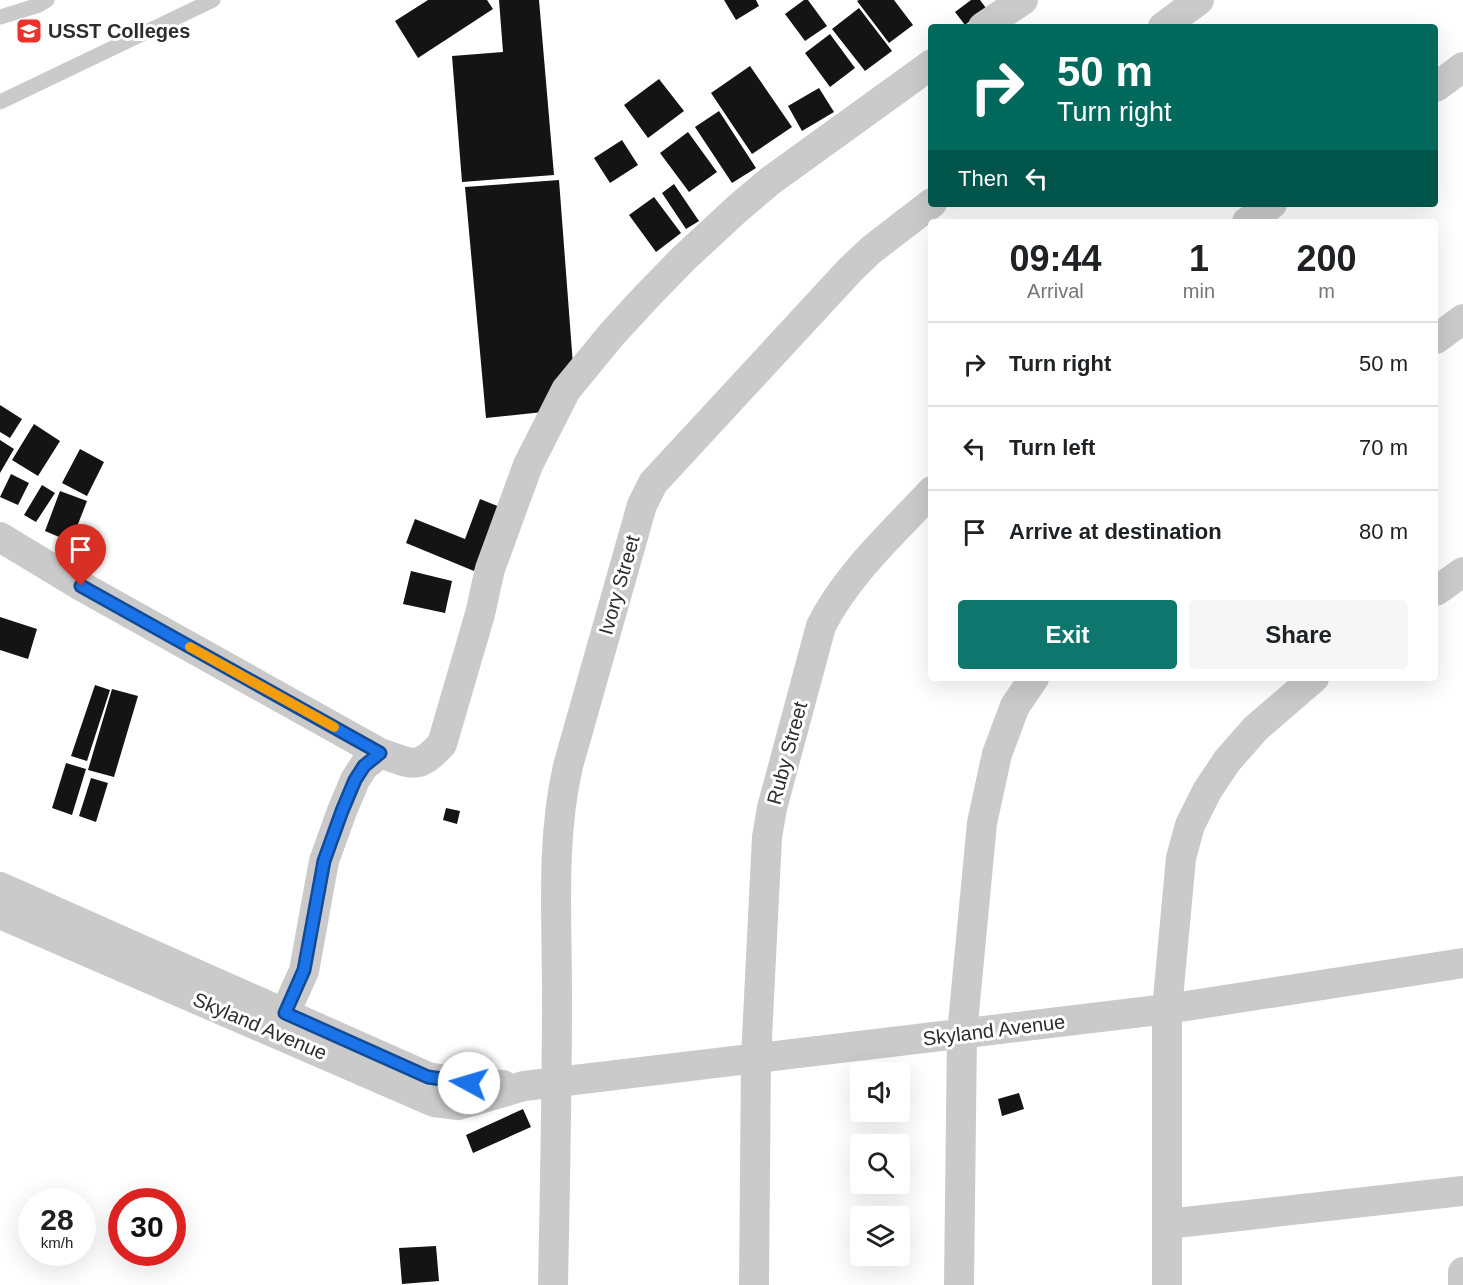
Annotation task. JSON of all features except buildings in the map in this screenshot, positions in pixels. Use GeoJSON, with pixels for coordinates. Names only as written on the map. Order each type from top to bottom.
{"type":"FeatureCollection","features":[{"type":"Feature","properties":{"kind":"street"},"geometry":{"type":"LineString","coordinates":[[987,24],[1023,0]]}},
{"type":"Feature","properties":{"kind":"street"},"geometry":{"type":"LineString","coordinates":[[1167,24],[1199,0]]}},
{"type":"Feature","properties":{"kind":"street"},"geometry":{"type":"LineString","coordinates":[[0,537],[81,586],[380,753],[412,763],[427,760],[442,744],[480,614],[490,569],[528,465],[566,390],[647,296],[736,209],[770,181],[928,67]]}},
{"type":"Feature","properties":{"kind":"street"},"geometry":{"type":"LineString","coordinates":[[1438,86],[1463,68]]}},
{"type":"Feature","properties":{"kind":"street","name":"Ivory Street"},"geometry":{"type":"LineString","coordinates":[[554,1285],[557,840],[560,800],[642,505],[653,483],[850,270],[871,250],[928,206]]}},
{"type":"Feature","properties":{"kind":"street"},"geometry":{"type":"LineString","coordinates":[[1251,219],[1268,207]]}},
{"type":"Feature","properties":{"kind":"street"},"geometry":{"type":"LineString","coordinates":[[1438,338],[1463,319]]}},
{"type":"Feature","properties":{"kind":"street","name":"Ruby Street"},"geometry":{"type":"LineString","coordinates":[[754,1285],[756,1058],[767,837],[772,808],[821,626],[833,603],[847,584],[928,495]]}},
{"type":"Feature","properties":{"kind":"street"},"geometry":{"type":"LineString","coordinates":[[1438,590],[1463,572]]}},
{"type":"Feature","properties":{"kind":"street"},"geometry":{"type":"LineString","coordinates":[[960,1285],[962,1034],[982,823],[997,754],[1015,706],[1032,681]]}},
{"type":"Feature","properties":{"kind":"street"},"geometry":{"type":"LineString","coordinates":[[1167,1285],[1167,1009],[1181,858],[1190,825],[1207,791],[1227,761],[1256,728],[1311,681]]}},
{"type":"Feature","properties":{"kind":"street"},"geometry":{"type":"LineString","coordinates":[[285,1013],[304,970],[324,861],[342,811],[359,773],[380,753]]}},
{"type":"Feature","properties":{"kind":"street","name":"Skyland Avenue"},"geometry":{"type":"LineString","coordinates":[[0,887],[428,1077],[451,1082],[524,1086]]}},
{"type":"Feature","properties":{"kind":"street","name":"Skyland Avenue"},"geometry":{"type":"LineString","coordinates":[[0,914],[434,1102],[458,1106],[524,1086],[1167,1009],[1463,963]]}},
{"type":"Feature","properties":{"kind":"street"},"geometry":{"type":"LineString","coordinates":[[1167,1224],[1463,1191]]}},
{"type":"Feature","properties":{"kind":"street"},"geometry":{"type":"LineString","coordinates":[[1463,1272],[1463,1285]]}},
{"type":"Feature","properties":{"kind":"lane"},"geometry":{"type":"LineString","coordinates":[[0,17],[39,5],[47,0]]}},
{"type":"Feature","properties":{"kind":"lane"},"geometry":{"type":"LineString","coordinates":[[0,102],[213,0]]}},
{"type":"Feature","properties":{"kind":"slow traffic"},"geometry":{"type":"LineString","coordinates":[[190,647],[334,727]]}},
{"type":"Feature","properties":{"kind":"place","name":"USST Colleges"},"geometry":{"type":"Point","coordinates":[29,31]}},
{"type":"Feature","properties":{"kind":"route"},"geometry":{"type":"LineString","coordinates":[[81,586],[380,753],[364,766],[355,780],[342,811],[324,861],[304,970],[285,1013],[428,1077],[469,1083]]}}]}
